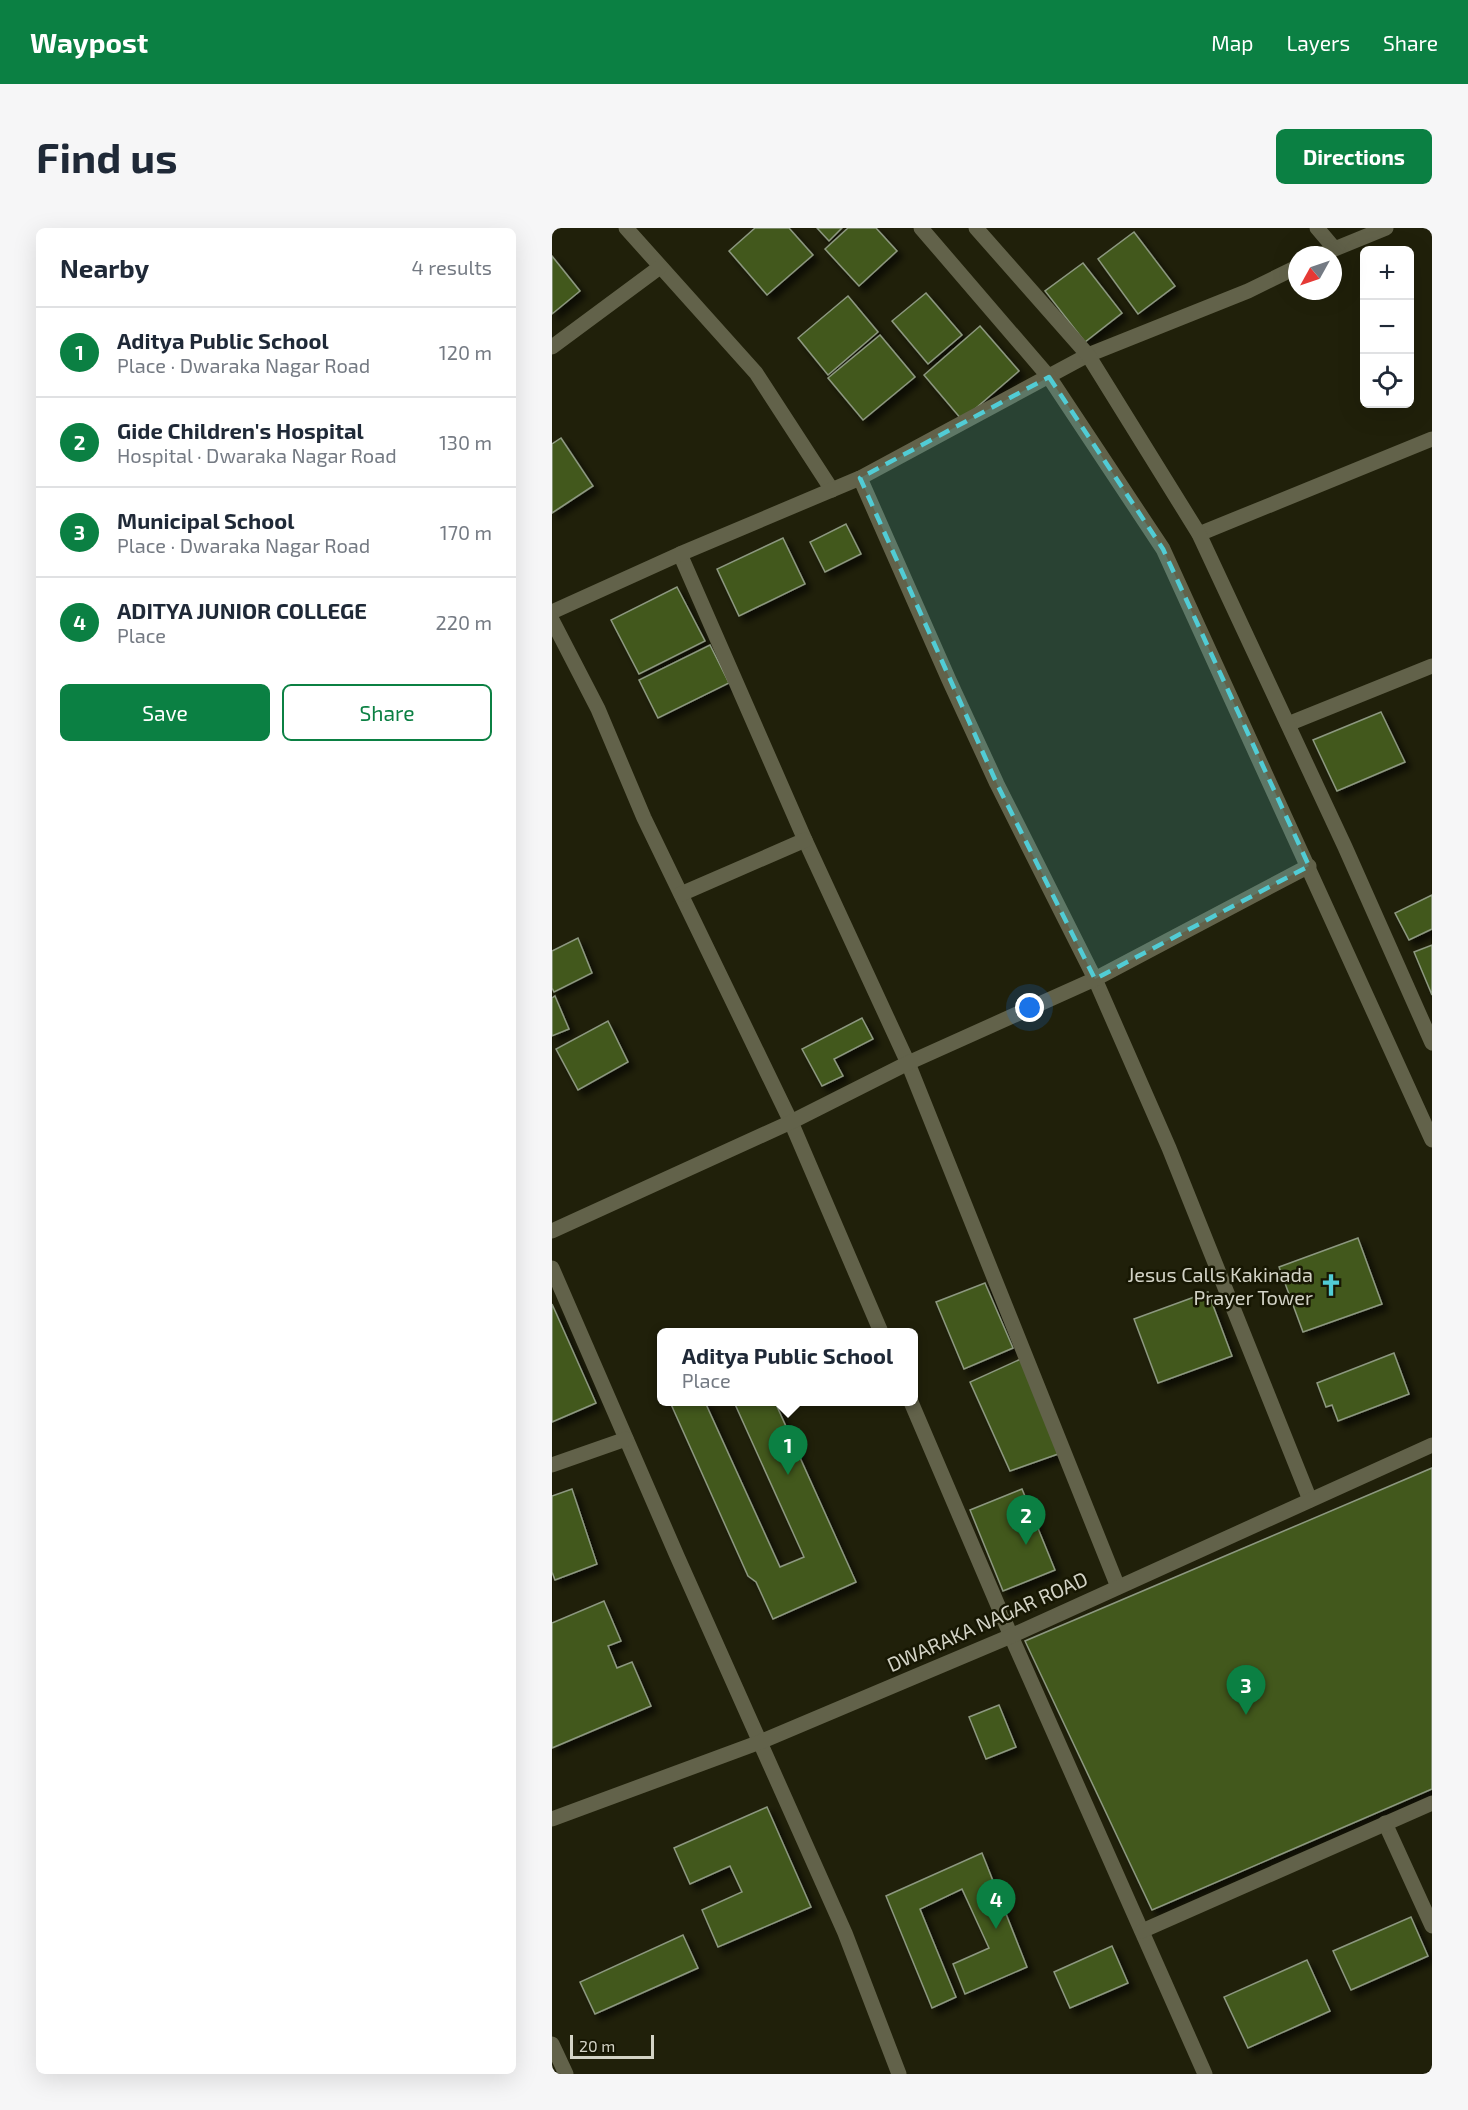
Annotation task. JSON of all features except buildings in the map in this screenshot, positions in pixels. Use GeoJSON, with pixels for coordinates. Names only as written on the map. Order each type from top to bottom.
{"type":"FeatureCollection","features":[{"type":"Feature","properties":{"kind":"street"},"geometry":{"type":"LineString","coordinates":[[626,228],[756,373],[832,490]]}},
{"type":"Feature","properties":{"kind":"street"},"geometry":{"type":"LineString","coordinates":[[921,228],[1049,377],[1163,549],[1432,1140]]}},
{"type":"Feature","properties":{"kind":"street"},"geometry":{"type":"LineString","coordinates":[[976,228],[1088,356],[1199,534],[1288,724],[1432,1043]]}},
{"type":"Feature","properties":{"kind":"street"},"geometry":{"type":"LineString","coordinates":[[1317,228],[1333,246]]}},
{"type":"Feature","properties":{"kind":"street"},"geometry":{"type":"LineString","coordinates":[[1325,228],[1334,246]]}},
{"type":"Feature","properties":{"kind":"street"},"geometry":{"type":"LineString","coordinates":[[1340,246],[1386,228]]}},
{"type":"Feature","properties":{"kind":"street"},"geometry":{"type":"LineString","coordinates":[[552,347],[660,267]]}},
{"type":"Feature","properties":{"kind":"street"},"geometry":{"type":"LineString","coordinates":[[552,612],[680,554],[860,478],[1088,356],[1248,291],[1288,271]]}},
{"type":"Feature","properties":{"kind":"street"},"geometry":{"type":"LineString","coordinates":[[1199,534],[1432,439]]}},
{"type":"Feature","properties":{"kind":"street"},"geometry":{"type":"LineString","coordinates":[[860,478],[997,784],[1095,979],[1169,1148],[1310,1500]]}},
{"type":"Feature","properties":{"kind":"street"},"geometry":{"type":"LineString","coordinates":[[680,554],[805,840],[908,1063],[1118,1587]]}},
{"type":"Feature","properties":{"kind":"street"},"geometry":{"type":"LineString","coordinates":[[552,620],[598,709],[644,818],[791,1122],[879,1328]]}},
{"type":"Feature","properties":{"kind":"street"},"geometry":{"type":"LineString","coordinates":[[1288,724],[1432,666]]}},
{"type":"Feature","properties":{"kind":"street"},"geometry":{"type":"LineString","coordinates":[[681,894],[805,840]]}},
{"type":"Feature","properties":{"kind":"street"},"geometry":{"type":"LineString","coordinates":[[552,1231],[791,1122],[908,1063],[1095,979],[1309,866]]}},
{"type":"Feature","properties":{"kind":"street"},"geometry":{"type":"LineString","coordinates":[[552,1268],[844,1933],[898,2074]]}},
{"type":"Feature","properties":{"kind":"street"},"geometry":{"type":"LineString","coordinates":[[913,1406],[1011,1635],[1206,2074]]}},
{"type":"Feature","properties":{"kind":"street"},"geometry":{"type":"LineString","coordinates":[[552,1465],[626,1438]]}},
{"type":"Feature","properties":{"kind":"street","name":"DWARAKA NAGAR ROAD"},"geometry":{"type":"LineString","coordinates":[[552,1819],[760,1742],[1011,1635],[1432,1445]]}},
{"type":"Feature","properties":{"kind":"street"},"geometry":{"type":"LineString","coordinates":[[1142,1932],[1432,1803]]}},
{"type":"Feature","properties":{"kind":"street"},"geometry":{"type":"LineString","coordinates":[[1386,1823],[1432,1926]]}},
{"type":"Feature","properties":{"kind":"street"},"geometry":{"type":"LineString","coordinates":[[552,2044],[566,2074]]}},
{"type":"Feature","properties":{"kind":"highlighted area"},"geometry":{"type":"Polygon","coordinates":[[[1049,377],[1163,549],[1309,866],[1095,979],[997,784],[860,478],[1049,377]]]}},
{"type":"Feature","properties":{"kind":"place","name":"Jesus Calls Kakinada Prayer Tower"},"geometry":{"type":"Point","coordinates":[1331,1285]}},
{"type":"Feature","properties":{"kind":"place","name":"Aditya Public School"},"geometry":{"type":"Point","coordinates":[788,1475]}},
{"type":"Feature","properties":{"kind":"place","name":"Gide Children's Hospital"},"geometry":{"type":"Point","coordinates":[1026,1545]}},
{"type":"Feature","properties":{"kind":"place","name":"Municipal School"},"geometry":{"type":"Point","coordinates":[1246,1715]}},
{"type":"Feature","properties":{"kind":"place","name":"ADITYA JUNIOR COLLEGE"},"geometry":{"type":"Point","coordinates":[996,1929]}}]}
